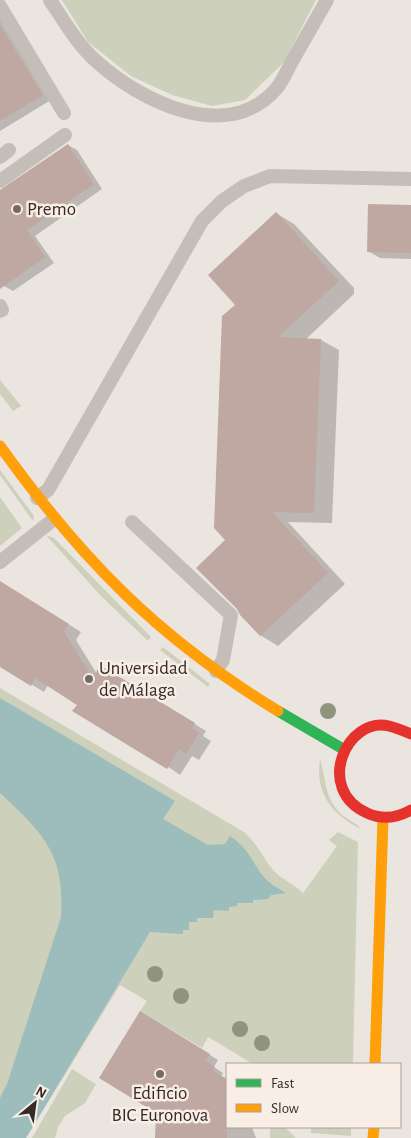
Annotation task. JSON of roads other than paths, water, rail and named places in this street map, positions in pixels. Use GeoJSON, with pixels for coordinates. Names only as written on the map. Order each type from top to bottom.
{"type":"FeatureCollection","features":[{"type":"Feature","properties":{"kind":"main road"},"geometry":{"type":"LineString","coordinates":[[0,446],[54,519],[118,590],[165,632],[241,689],[343,749]]}},
{"type":"Feature","properties":{"kind":"main road"},"geometry":{"type":"LineString","coordinates":[[411,734],[402,728],[386,725],[370,727],[356,735],[343,749],[339,762],[339,778],[344,793],[354,806],[367,814],[383,818],[395,817],[411,810]]}},
{"type":"Feature","properties":{"kind":"main road"},"geometry":{"type":"LineString","coordinates":[[376,1063],[383,818]]}},
{"type":"Feature","properties":{"kind":"lane"},"geometry":{"type":"LineString","coordinates":[[50,0],[78,42],[117,79],[164,104],[192,113],[216,116],[241,112],[262,102],[277,89],[327,0]]}},
{"type":"Feature","properties":{"kind":"lane"},"geometry":{"type":"LineString","coordinates":[[0,6],[64,113]]}},
{"type":"Feature","properties":{"kind":"lane"},"geometry":{"type":"LineString","coordinates":[[0,181],[66,135]]}},
{"type":"Feature","properties":{"kind":"lane"},"geometry":{"type":"LineString","coordinates":[[37,498],[48,490],[202,221],[222,201],[244,186],[270,176],[411,179]]}},
{"type":"Feature","properties":{"kind":"lane"},"geometry":{"type":"LineString","coordinates":[[0,306],[2,310],[0,311]]}},
{"type":"Feature","properties":{"kind":"lane"},"geometry":{"type":"LineString","coordinates":[[0,562],[54,519]]}},
{"type":"Feature","properties":{"kind":"lane"},"geometry":{"type":"LineString","coordinates":[[132,522],[231,615],[223,660],[216,671]]}},
{"type":"Feature","properties":{"kind":"water"},"geometry":{"type":"Polygon","coordinates":[[[0,698],[175,801],[163,819],[208,845],[225,844],[230,836],[246,850],[265,879],[286,893],[271,895],[268,899],[253,900],[253,903],[237,903],[237,906],[229,907],[229,911],[214,910],[213,918],[197,918],[197,922],[189,922],[189,930],[183,930],[183,934],[150,932],[26,1138],[0,1138],[0,1098],[7,1084],[61,917],[61,895],[55,861],[49,847],[29,821],[0,793],[0,698]]]}},
{"type":"Feature","properties":{"kind":"place","name":"Premo"},"geometry":{"type":"Point","coordinates":[17,209]}},
{"type":"Feature","properties":{"kind":"place","name":"Universidad de Málaga"},"geometry":{"type":"Point","coordinates":[89,679]}},
{"type":"Feature","properties":{"kind":"place","name":"Edificio BIC Euronova"},"geometry":{"type":"Point","coordinates":[160,1074]}}]}
